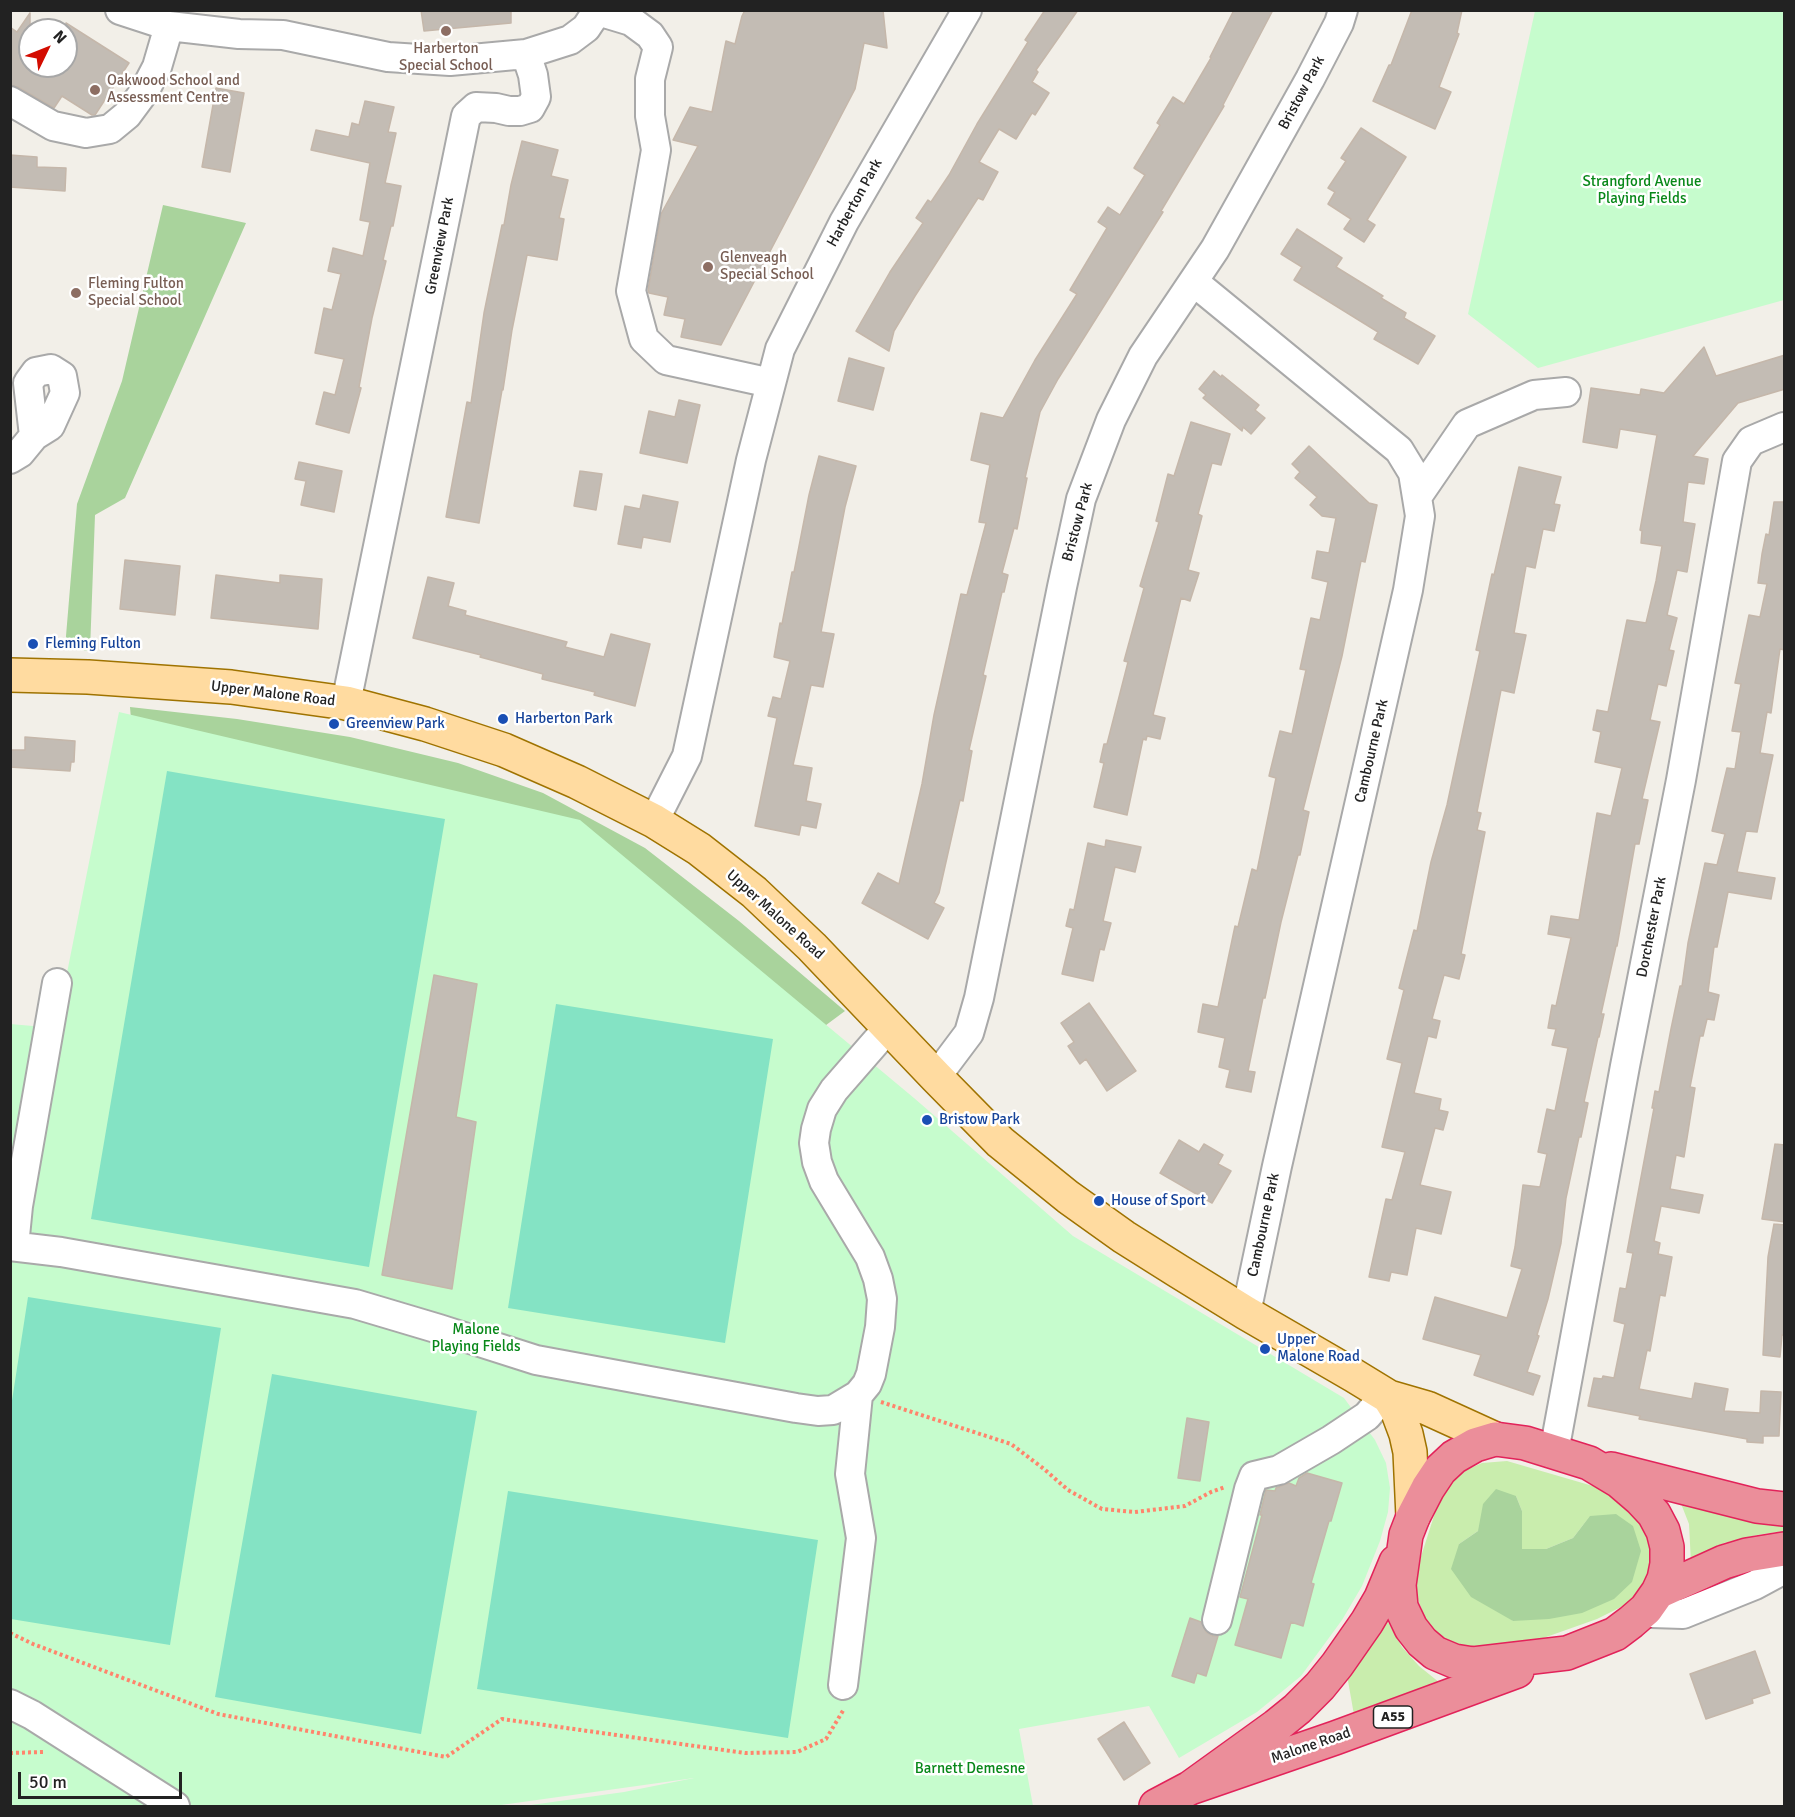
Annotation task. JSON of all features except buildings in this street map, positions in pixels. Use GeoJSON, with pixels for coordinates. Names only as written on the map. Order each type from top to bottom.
{"type":"FeatureCollection","features":[{"type":"Feature","properties":{"kind":"highway","name":"A55"},"geometry":{"type":"LineString","coordinates":[[1784,1549],[1747,1555],[1724,1562],[1655,1603],[1615,1634],[1567,1653],[1473,1664],[1454,1661],[1435,1653],[1422,1642],[1411,1628],[1401,1607],[1399,1585],[1410,1526],[1434,1479],[1454,1457],[1475,1445],[1496,1439],[1525,1443],[1588,1463],[1757,1506],[1785,1509]]}},
{"type":"Feature","properties":{"kind":"highway","name":"A55"},"geometry":{"type":"LineString","coordinates":[[1588,1463],[1619,1481],[1640,1499],[1654,1514],[1663,1531],[1667,1547],[1667,1564],[1655,1603]]}},
{"type":"Feature","properties":{"kind":"highway","name":"Malone Road"},"geometry":{"type":"LineString","coordinates":[[1156,1806],[1190,1788],[1276,1726],[1320,1686],[1352,1645],[1381,1599],[1410,1526]]}},
{"type":"Feature","properties":{"kind":"highway","name":"Malone Road"},"geometry":{"type":"LineString","coordinates":[[1190,1788],[1335,1738],[1567,1653]]}},
{"type":"Feature","properties":{"kind":"main road","name":"Upper Malone Road"},"geometry":{"type":"LineString","coordinates":[[10,675],[88,677],[231,687],[346,703],[425,724],[504,750],[577,782],[654,821],[699,849],[754,892],[812,947],[1000,1142],[1068,1197],[1124,1237],[1246,1313],[1387,1396],[1427,1408],[1496,1439]]}},
{"type":"Feature","properties":{"kind":"main road"},"geometry":{"type":"LineString","coordinates":[[1387,1396],[1397,1410],[1410,1452],[1410,1526]]}},
{"type":"Feature","properties":{"kind":"street"},"geometry":{"type":"LineString","coordinates":[[120,10],[169,26],[239,34],[283,35],[388,57],[450,61],[526,54],[570,40],[586,28],[598,11],[631,21],[650,35],[658,46],[650,79],[650,116],[656,150],[631,291],[644,339],[666,360],[771,383]]}},
{"type":"Feature","properties":{"kind":"street","name":"Harberton Park"},"geometry":{"type":"LineString","coordinates":[[654,821],[687,756],[751,460],[780,349],[844,222],[967,10]]}},
{"type":"Feature","properties":{"kind":"street","name":"Bristow Park"},"geometry":{"type":"LineString","coordinates":[[936,1077],[969,1033],[979,998],[1081,499],[1111,420],[1143,356],[1215,249],[1283,129],[1339,24],[1343,10]]}},
{"type":"Feature","properties":{"kind":"street"},"geometry":{"type":"LineString","coordinates":[[10,101],[54,126],[86,133],[110,129],[127,115],[144,92],[157,67],[169,26]]}},
{"type":"Feature","properties":{"kind":"street","name":"Greenview Park"},"geometry":{"type":"LineString","coordinates":[[346,703],[466,116],[476,107],[509,111],[530,108],[536,97],[533,75],[526,54]]}},
{"type":"Feature","properties":{"kind":"street","name":"Cambourne Park"},"geometry":{"type":"LineString","coordinates":[[1194,282],[1399,450],[1413,473],[1420,516],[1408,590],[1276,1166],[1246,1313]]}},
{"type":"Feature","properties":{"kind":"street"},"geometry":{"type":"LineString","coordinates":[[1417,497],[1467,424],[1534,395],[1566,392]]}},
{"type":"Feature","properties":{"kind":"street","name":"Dorchester Park"},"geometry":{"type":"LineString","coordinates":[[1554,1452],[1681,780],[1737,461],[1751,441],[1785,427]]}},
{"type":"Feature","properties":{"kind":"street"},"geometry":{"type":"LineString","coordinates":[[10,459],[20,453],[34,436]]}},
{"type":"Feature","properties":{"kind":"street"},"geometry":{"type":"LineString","coordinates":[[57,983],[12,1246],[73,1254],[355,1304],[536,1360],[818,1411],[833,1410],[858,1395],[867,1384],[880,1327],[882,1299],[870,1257],[824,1181],[816,1162],[814,1143],[822,1109],[853,1067],[888,1028]]}},
{"type":"Feature","properties":{"kind":"street"},"geometry":{"type":"LineString","coordinates":[[843,1685],[861,1538],[850,1474],[858,1395]]}},
{"type":"Feature","properties":{"kind":"street"},"geometry":{"type":"LineString","coordinates":[[1217,1620],[1254,1476],[1278,1470],[1331,1440],[1367,1416],[1387,1396]]}},
{"type":"Feature","properties":{"kind":"street"},"geometry":{"type":"LineString","coordinates":[[1655,1603],[1683,1614],[1755,1584],[1781,1571],[1784,1549]]}},
{"type":"Feature","properties":{"kind":"street"},"geometry":{"type":"LineString","coordinates":[[10,1704],[32,1715],[175,1806]]}},
{"type":"Feature","properties":{"kind":"path"},"geometry":{"type":"LineString","coordinates":[[858,1395],[1011,1444],[1068,1490],[1102,1509],[1135,1512],[1185,1506],[1210,1492],[1254,1476]]}},
{"type":"Feature","properties":{"kind":"path"},"geometry":{"type":"LineString","coordinates":[[10,1633],[33,1644],[218,1714],[446,1757],[502,1719],[745,1753],[797,1752],[826,1739],[844,1711],[843,1685]]}},
{"type":"Feature","properties":{"kind":"green space","name":"Strangford Avenue Playing Fields"},"geometry":{"type":"Polygon","coordinates":[[[1535,11],[1784,11],[1784,300],[1538,368],[1468,314],[1535,11]]]}},
{"type":"Feature","properties":{"kind":"green space"},"geometry":{"type":"Polygon","coordinates":[[[163,205],[246,223],[125,498],[95,515],[90,651],[65,648],[77,504],[122,381],[163,205]]]}},
{"type":"Feature","properties":{"kind":"green space"},"geometry":{"type":"Polygon","coordinates":[[[130,707],[237,719],[350,737],[458,763],[543,793],[645,848],[739,921],[845,1011],[814,1034],[134,755],[130,707]]]}},
{"type":"Feature","properties":{"kind":"green space","name":"Malone Playing Fields"},"geometry":{"type":"Polygon","coordinates":[[[119,712],[580,820],[914,1098],[1073,1236],[1344,1398],[1375,1440],[1386,1463],[1390,1488],[1388,1512],[1380,1541],[1362,1586],[1342,1620],[1301,1676],[1257,1712],[1179,1758],[1149,1706],[1019,1729],[1033,1806],[524,1806],[624,1792],[694,1778],[494,1806],[11,1806],[10,1024],[56,1028],[119,712]]]}},
{"type":"Feature","properties":{"kind":"green space"},"geometry":{"type":"Polygon","coordinates":[[[167,771],[445,819],[369,1267],[91,1219],[167,771]]]}},
{"type":"Feature","properties":{"kind":"green space"},"geometry":{"type":"Polygon","coordinates":[[[556,1004],[773,1039],[725,1343],[508,1308],[556,1004]]]}},
{"type":"Feature","properties":{"kind":"green space"},"geometry":{"type":"Polygon","coordinates":[[[28,1297],[221,1328],[170,1645],[11,1619],[11,1407],[28,1297]]]}},
{"type":"Feature","properties":{"kind":"green space"},"geometry":{"type":"Polygon","coordinates":[[[272,1374],[477,1411],[421,1734],[215,1697],[272,1374]]]}},
{"type":"Feature","properties":{"kind":"green space"},"geometry":{"type":"Polygon","coordinates":[[[1507,1461],[1610,1491],[1631,1505],[1656,1545],[1645,1585],[1629,1603],[1597,1619],[1501,1653],[1457,1649],[1439,1636],[1425,1618],[1416,1594],[1417,1569],[1441,1494],[1457,1474],[1482,1463],[1507,1461]],[[1516,1496],[1478,1531],[1459,1544],[1513,1621],[1590,1516],[1573,1538],[1546,1549],[1522,1549],[1522,1511],[1516,1496]]]}},
{"type":"Feature","properties":{"kind":"green space"},"geometry":{"type":"Polygon","coordinates":[[[1496,1489],[1516,1496],[1522,1511],[1522,1549],[1546,1549],[1573,1538],[1590,1516],[1616,1514],[1633,1526],[1641,1551],[1632,1582],[1614,1599],[1582,1613],[1549,1619],[1513,1621],[1471,1597],[1451,1569],[1459,1544],[1478,1531],[1483,1504],[1496,1489]]]}},
{"type":"Feature","properties":{"kind":"green space"},"geometry":{"type":"Polygon","coordinates":[[[508,1491],[818,1540],[788,1738],[477,1689],[508,1491]]]}},
{"type":"Feature","properties":{"kind":"green space"},"geometry":{"type":"Polygon","coordinates":[[[1678,1496],[1783,1520],[1784,1531],[1724,1543],[1691,1563],[1689,1524],[1678,1496]]]}},
{"type":"Feature","properties":{"kind":"green space"},"geometry":{"type":"Polygon","coordinates":[[[1385,1617],[1402,1647],[1419,1666],[1440,1683],[1354,1715],[1347,1675],[1385,1617]]]}},
{"type":"Feature","properties":{"kind":"place","name":"Harberton Special School"},"geometry":{"type":"Point","coordinates":[446,31]}},
{"type":"Feature","properties":{"kind":"place","name":"Oakwood School and Assessment Centre"},"geometry":{"type":"Point","coordinates":[95,90]}},
{"type":"Feature","properties":{"kind":"place","name":"Glenveagh Special School"},"geometry":{"type":"Point","coordinates":[708,267]}},
{"type":"Feature","properties":{"kind":"place","name":"Fleming Fulton Special School"},"geometry":{"type":"Point","coordinates":[76,293]}},
{"type":"Feature","properties":{"kind":"place","name":"Fleming Fulton"},"geometry":{"type":"Point","coordinates":[33,644]}},
{"type":"Feature","properties":{"kind":"place","name":"Harberton Park"},"geometry":{"type":"Point","coordinates":[503,719]}},
{"type":"Feature","properties":{"kind":"place","name":"Greenview Park"},"geometry":{"type":"Point","coordinates":[334,724]}},
{"type":"Feature","properties":{"kind":"place","name":"Bristow Park"},"geometry":{"type":"Point","coordinates":[927,1120]}},
{"type":"Feature","properties":{"kind":"place","name":"House of Sport"},"geometry":{"type":"Point","coordinates":[1099,1201]}},
{"type":"Feature","properties":{"kind":"place","name":"Upper Malone Road"},"geometry":{"type":"Point","coordinates":[1265,1349]}},
{"type":"Feature","properties":{"kind":"park label","name":"Barnett Demesne"},"geometry":{"type":"Point","coordinates":[970,1769]}}]}
